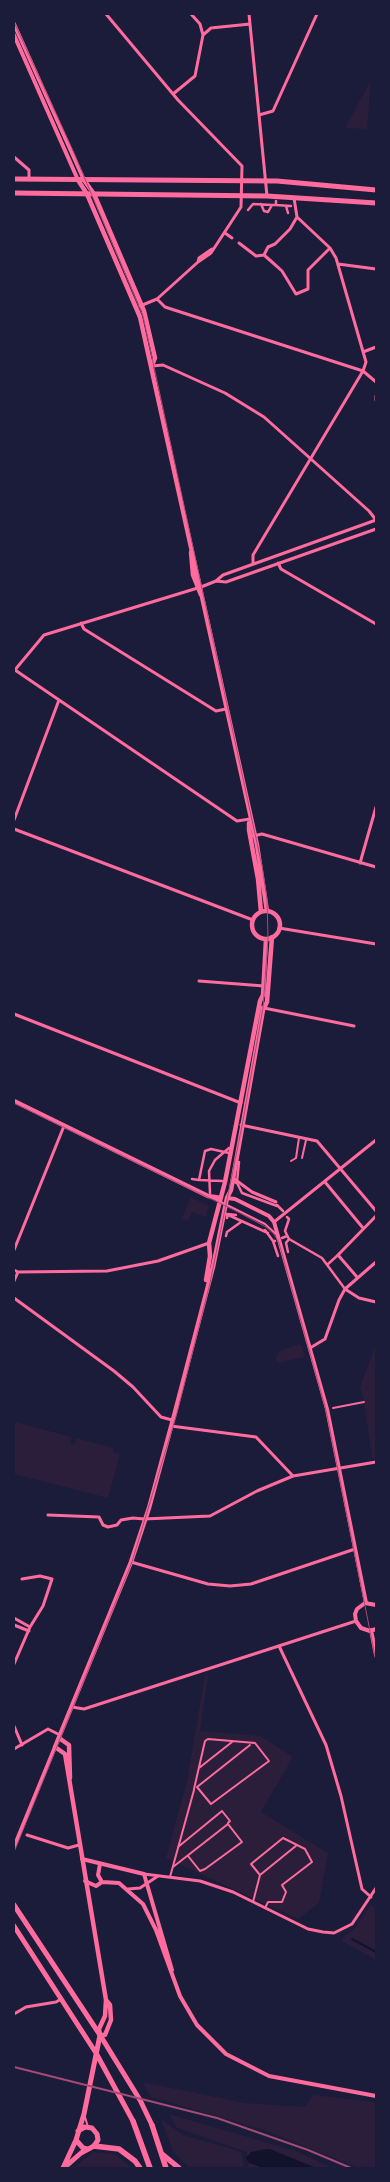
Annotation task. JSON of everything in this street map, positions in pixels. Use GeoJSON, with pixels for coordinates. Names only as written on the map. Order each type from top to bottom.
{"type":"FeatureCollection","features":[{"type":"Feature","properties":{"kind":"highway"},"geometry":{"type":"LineString","coordinates":[[133,2121],[150,2168]]}},
{"type":"Feature","properties":{"kind":"highway"},"geometry":{"type":"LineString","coordinates":[[152,2125],[166,2168]]}},
{"type":"Feature","properties":{"kind":"highway"},"geometry":{"type":"LineString","coordinates":[[94,2146],[119,2149],[136,2161],[140,2168]]}},
{"type":"Feature","properties":{"kind":"highway"},"geometry":{"type":"LineString","coordinates":[[162,2154],[179,2168]]}},
{"type":"Feature","properties":{"kind":"main road"},"geometry":{"type":"LineString","coordinates":[[14,180],[242,180],[376,190]]}},
{"type":"Feature","properties":{"kind":"main road"},"geometry":{"type":"LineString","coordinates":[[81,180],[139,306]]}},
{"type":"Feature","properties":{"kind":"main road"},"geometry":{"type":"LineString","coordinates":[[81,180],[94,194],[139,306],[250,819],[252,836],[263,872],[264,912]]}},
{"type":"Feature","properties":{"kind":"main road"},"geometry":{"type":"LineString","coordinates":[[14,193],[242,195],[376,203]]}},
{"type":"Feature","properties":{"kind":"main road"},"geometry":{"type":"LineString","coordinates":[[264,912],[253,920],[254,932],[266,939],[272,938]]}},
{"type":"Feature","properties":{"kind":"main road"},"geometry":{"type":"LineString","coordinates":[[202,1301],[213,1267],[227,1198],[235,1181],[239,1125],[266,986],[272,938],[279,928],[277,917],[264,912]]}},
{"type":"Feature","properties":{"kind":"main road"},"geometry":{"type":"LineString","coordinates":[[266,939],[266,986]]}},
{"type":"Feature","properties":{"kind":"main road"},"geometry":{"type":"LineString","coordinates":[[14,1102],[219,1199],[227,1198]]}},
{"type":"Feature","properties":{"kind":"main road"},"geometry":{"type":"LineString","coordinates":[[63,2168],[76,2140],[84,2114],[93,2078],[100,2035],[98,2029],[104,2016],[106,2000],[65,1754],[55,1747],[131,1562],[145,1519],[172,1423],[202,1301],[210,1256],[209,1243],[230,1151],[239,1125]]}},
{"type":"Feature","properties":{"kind":"main road"},"geometry":{"type":"LineString","coordinates":[[60,1737],[69,1745],[70,1782]]}},
{"type":"Feature","properties":{"kind":"main road"},"geometry":{"type":"LineString","coordinates":[[14,1905],[100,2035],[132,2087],[152,2125]]}},
{"type":"Feature","properties":{"kind":"main road"},"geometry":{"type":"LineString","coordinates":[[14,1926],[96,2053],[133,2121]]}},
{"type":"Feature","properties":{"kind":"main road"},"geometry":{"type":"LineString","coordinates":[[100,2035],[105,2035],[111,2020],[110,2005],[106,2000]]}},
{"type":"Feature","properties":{"kind":"main road"},"geometry":{"type":"LineString","coordinates":[[63,2168],[87,2148],[94,2146],[98,2140],[97,2134],[88,2127],[77,2132]]}},
{"type":"Feature","properties":{"kind":"main road"},"geometry":{"type":"LineString","coordinates":[[76,2140],[83,2148],[87,2148]]}},
{"type":"Feature","properties":{"kind":"street"},"geometry":{"type":"LineString","coordinates":[[106,14],[173,94],[242,166],[242,207],[212,253],[198,262],[157,299],[139,306]]}},
{"type":"Feature","properties":{"kind":"street"},"geometry":{"type":"LineString","coordinates":[[173,94],[197,72],[203,36],[200,24],[192,14]]}},
{"type":"Feature","properties":{"kind":"street"},"geometry":{"type":"LineString","coordinates":[[249,14],[267,196]]}},
{"type":"Feature","properties":{"kind":"street"},"geometry":{"type":"LineString","coordinates":[[259,115],[273,111],[318,14]]}},
{"type":"Feature","properties":{"kind":"street"},"geometry":{"type":"LineString","coordinates":[[14,24],[81,180]]}},
{"type":"Feature","properties":{"kind":"street"},"geometry":{"type":"LineString","coordinates":[[200,24],[211,28],[250,24]]}},
{"type":"Feature","properties":{"kind":"street"},"geometry":{"type":"LineString","coordinates":[[203,36],[211,28]]}},
{"type":"Feature","properties":{"kind":"street"},"geometry":{"type":"LineString","coordinates":[[14,35],[81,180]]}},
{"type":"Feature","properties":{"kind":"street"},"geometry":{"type":"LineString","coordinates":[[14,158],[29,170],[29,179]]}},
{"type":"Feature","properties":{"kind":"street"},"geometry":{"type":"LineString","coordinates":[[253,564],[253,555],[310,457],[366,368],[338,264],[330,248],[297,217],[294,197]]}},
{"type":"Feature","properties":{"kind":"street"},"geometry":{"type":"LineString","coordinates":[[248,210],[253,204],[291,206]]}},
{"type":"Feature","properties":{"kind":"street"},"geometry":{"type":"LineString","coordinates":[[261,204],[264,212],[268,212],[274,204]]}},
{"type":"Feature","properties":{"kind":"street"},"geometry":{"type":"LineString","coordinates":[[286,206],[288,213]]}},
{"type":"Feature","properties":{"kind":"street"},"geometry":{"type":"LineString","coordinates":[[264,255],[268,247],[275,244],[290,229],[297,217]]}},
{"type":"Feature","properties":{"kind":"street"},"geometry":{"type":"LineString","coordinates":[[225,233],[232,238]]}},
{"type":"Feature","properties":{"kind":"street"},"geometry":{"type":"LineString","coordinates":[[239,243],[256,256],[264,255],[282,271],[296,294],[308,289],[308,270],[330,248]]}},
{"type":"Feature","properties":{"kind":"street"},"geometry":{"type":"LineString","coordinates":[[338,264],[376,269]]}},
{"type":"Feature","properties":{"kind":"street"},"geometry":{"type":"LineString","coordinates":[[157,299],[165,307],[363,371],[376,382]]}},
{"type":"Feature","properties":{"kind":"street"},"geometry":{"type":"LineString","coordinates":[[363,352],[376,347]]}},
{"type":"Feature","properties":{"kind":"street"},"geometry":{"type":"LineString","coordinates":[[152,366],[163,365],[239,401],[270,421],[369,511],[376,520],[223,575],[216,581],[199,587],[44,635],[14,670],[237,821],[250,819]]}},
{"type":"Feature","properties":{"kind":"street"},"geometry":{"type":"LineString","coordinates":[[216,581],[226,582],[376,528]]}},
{"type":"Feature","properties":{"kind":"street"},"geometry":{"type":"LineString","coordinates":[[278,564],[281,569],[376,624]]}},
{"type":"Feature","properties":{"kind":"street"},"geometry":{"type":"LineString","coordinates":[[81,623],[84,628],[216,711],[226,709]]}},
{"type":"Feature","properties":{"kind":"street"},"geometry":{"type":"LineString","coordinates":[[14,820],[59,700]]}},
{"type":"Feature","properties":{"kind":"street"},"geometry":{"type":"LineString","coordinates":[[360,864],[376,807]]}},
{"type":"Feature","properties":{"kind":"street"},"geometry":{"type":"LineString","coordinates":[[14,829],[253,920]]}},
{"type":"Feature","properties":{"kind":"street"},"geometry":{"type":"LineString","coordinates":[[252,836],[262,834],[360,864],[376,867]]}},
{"type":"Feature","properties":{"kind":"street"},"geometry":{"type":"LineString","coordinates":[[279,928],[376,944]]}},
{"type":"Feature","properties":{"kind":"street"},"geometry":{"type":"LineString","coordinates":[[199,981],[266,986]]}},
{"type":"Feature","properties":{"kind":"street"},"geometry":{"type":"LineString","coordinates":[[261,1008],[354,1026]]}},
{"type":"Feature","properties":{"kind":"street"},"geometry":{"type":"LineString","coordinates":[[14,1014],[243,1104]]}},
{"type":"Feature","properties":{"kind":"street"},"geometry":{"type":"LineString","coordinates":[[239,1125],[303,1137],[322,1144],[376,1211]]}},
{"type":"Feature","properties":{"kind":"street"},"geometry":{"type":"LineString","coordinates":[[14,1250],[64,1126]]}},
{"type":"Feature","properties":{"kind":"street"},"geometry":{"type":"LineString","coordinates":[[274,1222],[376,1140]]}},
{"type":"Feature","properties":{"kind":"street"},"geometry":{"type":"LineString","coordinates":[[199,1180],[205,1151],[211,1149],[223,1152],[230,1151]]}},
{"type":"Feature","properties":{"kind":"street"},"geometry":{"type":"LineString","coordinates":[[209,1194],[209,1171],[214,1160],[223,1152]]}},
{"type":"Feature","properties":{"kind":"street"},"geometry":{"type":"LineString","coordinates":[[239,1162],[235,1181],[243,1198]]}},
{"type":"Feature","properties":{"kind":"street"},"geometry":{"type":"LineString","coordinates":[[192,1179],[222,1182]]}},
{"type":"Feature","properties":{"kind":"street"},"geometry":{"type":"LineString","coordinates":[[235,1181],[277,1204],[283,1211]]}},
{"type":"Feature","properties":{"kind":"street"},"geometry":{"type":"LineString","coordinates":[[325,1182],[363,1228]]}},
{"type":"Feature","properties":{"kind":"street"},"geometry":{"type":"LineString","coordinates":[[242,1193],[277,1204]]}},
{"type":"Feature","properties":{"kind":"street"},"geometry":{"type":"LineString","coordinates":[[227,1198],[236,1200],[269,1216],[274,1222],[278,1256]]}},
{"type":"Feature","properties":{"kind":"street"},"geometry":{"type":"LineString","coordinates":[[236,1214],[227,1215],[266,1231],[275,1239],[310,1348],[327,1409],[366,1603]]}},
{"type":"Feature","properties":{"kind":"street"},"geometry":{"type":"LineString","coordinates":[[327,1265],[376,1216]]}},
{"type":"Feature","properties":{"kind":"street"},"geometry":{"type":"LineString","coordinates":[[287,1217],[289,1219],[285,1231],[288,1238],[286,1243],[288,1252]]}},
{"type":"Feature","properties":{"kind":"street"},"geometry":{"type":"LineString","coordinates":[[226,1236],[227,1232],[241,1222]]}},
{"type":"Feature","properties":{"kind":"street"},"geometry":{"type":"LineString","coordinates":[[282,1238],[288,1238],[322,1258],[345,1289],[359,1298],[376,1302]]}},
{"type":"Feature","properties":{"kind":"street"},"geometry":{"type":"LineString","coordinates":[[14,1270],[18,1272],[107,1271],[158,1261],[209,1243]]}},
{"type":"Feature","properties":{"kind":"street"},"geometry":{"type":"LineString","coordinates":[[338,1255],[357,1277]]}},
{"type":"Feature","properties":{"kind":"street"},"geometry":{"type":"LineString","coordinates":[[310,1348],[324,1339],[345,1289],[376,1262]]}},
{"type":"Feature","properties":{"kind":"street"},"geometry":{"type":"LineString","coordinates":[[14,1281],[18,1272]]}},
{"type":"Feature","properties":{"kind":"street"},"geometry":{"type":"LineString","coordinates":[[14,1298],[114,1371],[133,1387],[161,1417],[172,1423],[256,1437],[293,1476]]}},
{"type":"Feature","properties":{"kind":"street"},"geometry":{"type":"LineString","coordinates":[[48,1515],[99,1517],[103,1525],[108,1527],[118,1525],[122,1520],[133,1518],[210,1516],[257,1491],[293,1476],[376,1462]]}},
{"type":"Feature","properties":{"kind":"street"},"geometry":{"type":"LineString","coordinates":[[131,1562],[208,1584],[230,1586],[251,1584],[355,1548]]}},
{"type":"Feature","properties":{"kind":"street"},"geometry":{"type":"LineString","coordinates":[[14,1664],[29,1629],[43,1606],[52,1579],[40,1576],[22,1579]]}},
{"type":"Feature","properties":{"kind":"street"},"geometry":{"type":"LineString","coordinates":[[376,1605],[366,1603],[357,1609],[356,1621],[361,1628],[376,1629]]}},
{"type":"Feature","properties":{"kind":"street"},"geometry":{"type":"LineString","coordinates":[[14,1618],[29,1629]]}},
{"type":"Feature","properties":{"kind":"street"},"geometry":{"type":"LineString","coordinates":[[72,1707],[84,1709],[356,1621]]}},
{"type":"Feature","properties":{"kind":"street"},"geometry":{"type":"LineString","coordinates":[[14,1625],[29,1629]]}},
{"type":"Feature","properties":{"kind":"street"},"geometry":{"type":"LineString","coordinates":[[371,1630],[376,1655]]}},
{"type":"Feature","properties":{"kind":"street"},"geometry":{"type":"LineString","coordinates":[[279,1646],[326,1745],[341,1796],[362,1889],[371,1897]]}},
{"type":"Feature","properties":{"kind":"street"},"geometry":{"type":"LineString","coordinates":[[14,1726],[22,1745]]}},
{"type":"Feature","properties":{"kind":"street"},"geometry":{"type":"LineString","coordinates":[[14,1750],[48,1729],[60,1737]]}},
{"type":"Feature","properties":{"kind":"street"},"geometry":{"type":"LineString","coordinates":[[14,1848],[55,1747]]}},
{"type":"Feature","properties":{"kind":"street"},"geometry":{"type":"LineString","coordinates":[[27,1835],[68,1848],[79,1845]]}},
{"type":"Feature","properties":{"kind":"street"},"geometry":{"type":"LineString","coordinates":[[82,1859],[144,1874],[200,1881],[233,1892],[308,1929],[334,1933],[344,1930],[352,1924],[376,1888]]}},
{"type":"Feature","properties":{"kind":"street"},"geometry":{"type":"LineString","coordinates":[[100,1864],[98,1869],[102,1882]]}},
{"type":"Feature","properties":{"kind":"street"},"geometry":{"type":"LineString","coordinates":[[144,1874],[166,1944],[172,1974]]}},
{"type":"Feature","properties":{"kind":"street"},"geometry":{"type":"LineString","coordinates":[[128,1889],[140,1888],[158,1876]]}},
{"type":"Feature","properties":{"kind":"street"},"geometry":{"type":"LineString","coordinates":[[85,1882],[96,1886],[102,1882],[119,1883],[143,1904],[151,1917],[180,1996],[206,2037],[226,2054],[269,2076],[376,2096]]}},
{"type":"Feature","properties":{"kind":"street"},"geometry":{"type":"LineString","coordinates":[[14,2014],[26,2007],[56,2002],[61,1999]]}},
{"type":"Feature","properties":{"kind":"lane"},"geometry":{"type":"LineString","coordinates":[[302,1158],[303,1137]]}},
{"type":"Feature","properties":{"kind":"lane"},"geometry":{"type":"LineString","coordinates":[[291,1161],[296,1158],[303,1137]]}},
{"type":"Feature","properties":{"kind":"lane"},"geometry":{"type":"LineString","coordinates":[[219,1199],[269,1227],[275,1239]]}},
{"type":"Feature","properties":{"kind":"lane"},"geometry":{"type":"LineString","coordinates":[[269,1227],[274,1222]]}},
{"type":"Feature","properties":{"kind":"lane"},"geometry":{"type":"LineString","coordinates":[[333,1408],[364,1402]]}},
{"type":"Feature","properties":{"kind":"lane"},"geometry":{"type":"LineString","coordinates":[[170,1877],[205,1741],[255,1743],[269,1760],[211,1804],[197,1787]]}},
{"type":"Feature","properties":{"kind":"lane"},"geometry":{"type":"LineString","coordinates":[[199,1768],[232,1742]]}},
{"type":"Feature","properties":{"kind":"lane"},"geometry":{"type":"LineString","coordinates":[[194,1789],[251,1744]]}},
{"type":"Feature","properties":{"kind":"lane"},"geometry":{"type":"LineString","coordinates":[[178,1847],[222,1811],[230,1821],[228,1824],[242,1842],[205,1870],[200,1871],[188,1856]]}},
{"type":"Feature","properties":{"kind":"lane"},"geometry":{"type":"LineString","coordinates":[[173,1867],[228,1824]]}},
{"type":"Feature","properties":{"kind":"lane"},"geometry":{"type":"LineString","coordinates":[[260,1875],[251,1864],[283,1838],[310,1853],[312,1862],[282,1885],[286,1892],[282,1902],[275,1904],[268,1902],[265,1908]]}},
{"type":"Feature","properties":{"kind":"lane"},"geometry":{"type":"LineString","coordinates":[[253,1902],[260,1875],[297,1845]]}},
{"type":"Feature","properties":{"kind":"lane"},"geometry":{"type":"LineString","coordinates":[[84,2114],[88,2127]]}},
{"type":"Feature","properties":{"kind":"shaded area"},"geometry":{"type":"Polygon","coordinates":[[[371,80],[367,129],[345,128],[371,80]]]}},
{"type":"Feature","properties":{"kind":"shaded area"},"geometry":{"type":"Polygon","coordinates":[[[191,1197],[209,1206],[206,1217],[192,1212],[188,1221],[182,1218],[191,1197]]]}},
{"type":"Feature","properties":{"kind":"shaded area"},"geometry":{"type":"Polygon","coordinates":[[[299,1344],[302,1346],[305,1357],[277,1363],[276,1357],[280,1351],[299,1344]]]}},
{"type":"Feature","properties":{"kind":"shaded area"},"geometry":{"type":"Polygon","coordinates":[[[374,1349],[376,1349],[376,1458],[372,1458],[360,1387],[374,1349]]]}},
{"type":"Feature","properties":{"kind":"shaded area"},"geometry":{"type":"Polygon","coordinates":[[[15,1422],[72,1437],[70,1444],[74,1445],[76,1438],[114,1448],[113,1452],[120,1454],[108,1498],[14,1474],[15,1422]]]}},
{"type":"Feature","properties":{"kind":"shaded area"},"geometry":{"type":"Polygon","coordinates":[[[205,1675],[208,1675],[200,1731],[261,1736],[293,1757],[261,1812],[328,1853],[319,1903],[298,1919],[166,1858],[187,1781],[205,1675]]]}},
{"type":"Feature","properties":{"kind":"shaded area"},"geometry":{"type":"Polygon","coordinates":[[[371,1905],[376,1908],[376,1960],[342,1941],[343,1937],[353,1930],[371,1905]]]}},
{"type":"Feature","properties":{"kind":"shaded area"},"geometry":{"type":"Polygon","coordinates":[[[142,2082],[245,2103],[305,2107],[313,2095],[376,2102],[376,2168],[359,2168],[264,2130],[151,2097],[142,2082]]]}},
{"type":"Feature","properties":{"kind":"shaded area"},"geometry":{"type":"Polygon","coordinates":[[[169,2114],[296,2151],[332,2168],[248,2168],[247,2152],[177,2128],[169,2114]]]}},
{"type":"Feature","properties":{"kind":"shaded area"},"geometry":{"type":"Polygon","coordinates":[[[161,2119],[183,2135],[242,2152],[244,2168],[189,2168],[173,2151],[161,2119]]]}},
{"type":"Feature","properties":{"kind":"shaded area"},"geometry":{"type":"Polygon","coordinates":[[[267,2149],[316,2168],[263,2168],[249,2163],[246,2158],[251,2152],[267,2149]]]}},
{"type":"Feature","properties":{"kind":"shaded area"},"geometry":{"type":"Polygon","coordinates":[[[93,2152],[115,2154],[132,2168],[74,2168],[93,2152]]]}},
{"type":"Feature","properties":{"kind":"waterway"},"geometry":{"type":"LineString","coordinates":[[352,1939],[376,1952]]}},
{"type":"Feature","properties":{"kind":"tram line"},"geometry":{"type":"LineString","coordinates":[[14,22],[74,153],[143,316],[262,866],[267,899],[268,938],[263,1008],[242,1126],[210,1283],[177,1413],[132,1562],[14,1852]]}},
{"type":"Feature","properties":{"kind":"tram line"},"geometry":{"type":"LineString","coordinates":[[14,1103],[238,1212],[266,1227],[274,1234],[279,1243],[326,1410],[376,1661]]}},
{"type":"Feature","properties":{"kind":"railway"},"geometry":{"type":"LineString","coordinates":[[14,2067],[217,2118],[308,2150],[351,2168]]}}]}
